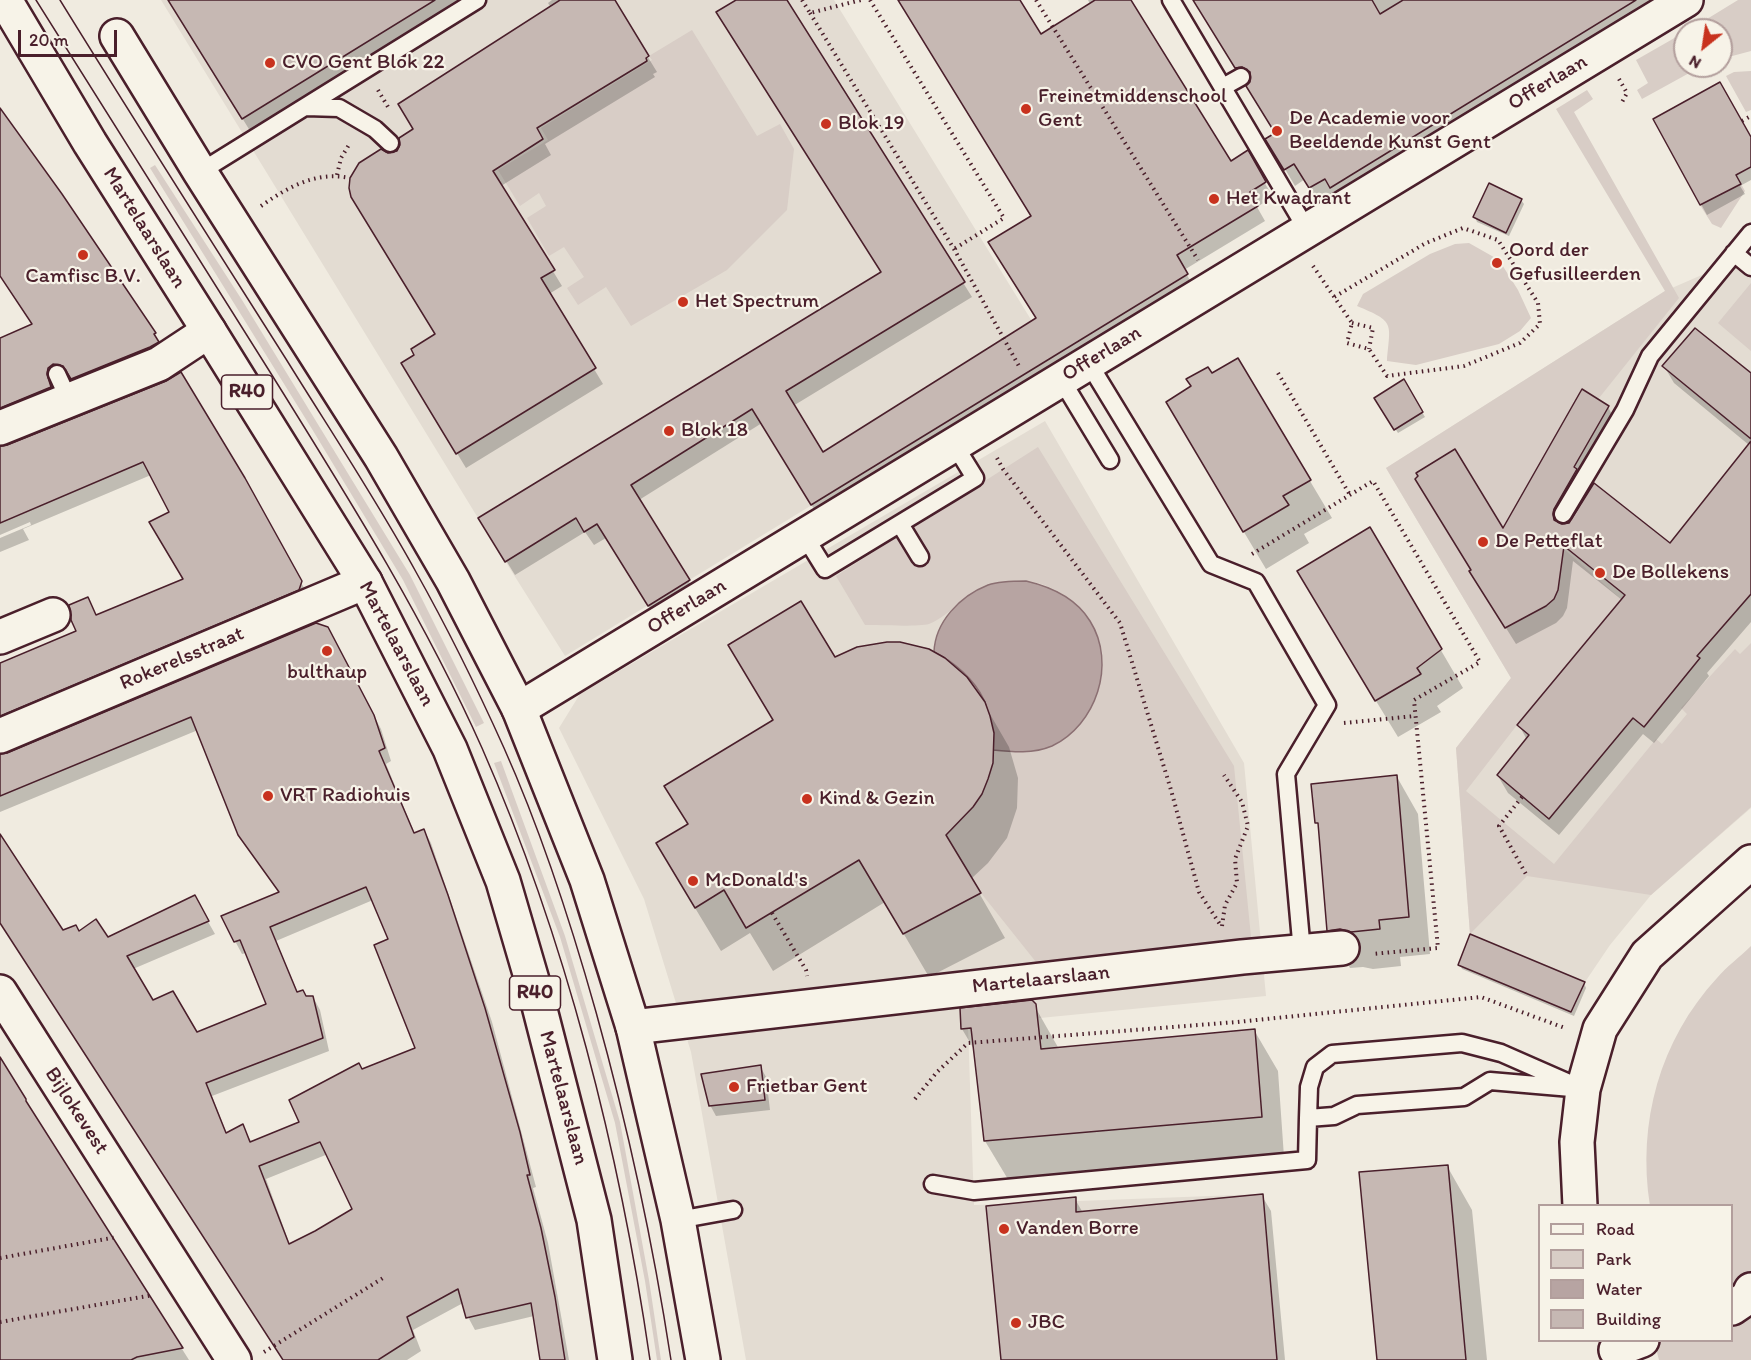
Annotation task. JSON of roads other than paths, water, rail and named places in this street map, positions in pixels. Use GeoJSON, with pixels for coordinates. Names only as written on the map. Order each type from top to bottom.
{"type":"FeatureCollection","features":[{"type":"Feature","properties":{"kind":"street","name":"Martelaarslaan"},"geometry":{"type":"LineString","coordinates":[[5,0],[90,142],[364,582],[450,749],[503,881],[536,994],[594,1220],[615,1360]]}},
{"type":"Feature","properties":{"kind":"street","name":"Offerlaan"},"geometry":{"type":"LineString","coordinates":[[519,709],[1686,0]]}},
{"type":"Feature","properties":{"kind":"street"},"geometry":{"type":"LineString","coordinates":[[117,36],[200,172],[381,457],[453,581],[519,709],[587,880],[633,1027],[678,1220],[703,1360]]}},
{"type":"Feature","properties":{"kind":"street"},"geometry":{"type":"LineString","coordinates":[[0,428],[63,387],[159,364],[209,331]]}},
{"type":"Feature","properties":{"kind":"street","name":"Rokerelsstraat"},"geometry":{"type":"LineString","coordinates":[[0,736],[364,582]]}},
{"type":"Feature","properties":{"kind":"street"},"geometry":{"type":"LineString","coordinates":[[0,637],[53,615]]}},
{"type":"Feature","properties":{"kind":"street"},"geometry":{"type":"LineString","coordinates":[[1580,1204],[1577,1142],[1583,1089],[1600,1029],[1647,955],[1751,862]]}},
{"type":"Feature","properties":{"kind":"street","name":"Martelaarslaan"},"geometry":{"type":"LineString","coordinates":[[633,1027],[1242,957],[1342,948]]}},
{"type":"Feature","properties":{"kind":"street","name":"Bijlokevest"},"geometry":{"type":"LineString","coordinates":[[0,992],[190,1289],[248,1357]]}},
{"type":"Feature","properties":{"kind":"street"},"geometry":{"type":"LineString","coordinates":[[1733,1307],[1748,1297],[1751,1290]]}},
{"type":"Feature","properties":{"kind":"lane"},"geometry":{"type":"LineString","coordinates":[[200,172],[477,0]]}},
{"type":"Feature","properties":{"kind":"lane"},"geometry":{"type":"LineString","coordinates":[[1172,0],[1223,87],[1301,234]]}},
{"type":"Feature","properties":{"kind":"lane"},"geometry":{"type":"LineString","coordinates":[[1223,87],[1241,77]]}},
{"type":"Feature","properties":{"kind":"lane"},"geometry":{"type":"LineString","coordinates":[[306,107],[339,108],[369,126],[390,143]]}},
{"type":"Feature","properties":{"kind":"lane"},"geometry":{"type":"LineString","coordinates":[[1563,514],[1625,410],[1650,356],[1751,233]]}},
{"type":"Feature","properties":{"kind":"lane"},"geometry":{"type":"LineString","coordinates":[[1734,253],[1751,267]]}},
{"type":"Feature","properties":{"kind":"lane"},"geometry":{"type":"LineString","coordinates":[[1062,379],[1110,460]]}},
{"type":"Feature","properties":{"kind":"lane"},"geometry":{"type":"LineString","coordinates":[[1062,379],[1211,564],[1256,582],[1327,705],[1286,774],[1302,952]]}},
{"type":"Feature","properties":{"kind":"lane"},"geometry":{"type":"LineString","coordinates":[[804,536],[825,569],[900,524],[975,478],[968,436]]}},
{"type":"Feature","properties":{"kind":"lane"},"geometry":{"type":"LineString","coordinates":[[900,524],[920,557]]}},
{"type":"Feature","properties":{"kind":"lane"},"geometry":{"type":"LineString","coordinates":[[933,1184],[974,1191],[1307,1160],[1309,1087],[1315,1066],[1332,1054],[1462,1043],[1501,1053],[1583,1089]]}},
{"type":"Feature","properties":{"kind":"lane"},"geometry":{"type":"LineString","coordinates":[[1308,1118],[1334,1116],[1357,1105],[1464,1097],[1490,1081],[1583,1089]]}},
{"type":"Feature","properties":{"kind":"lane"},"geometry":{"type":"LineString","coordinates":[[678,1220],[733,1210]]}},
{"type":"Feature","properties":{"kind":"water"},"geometry":{"type":"Polygon","coordinates":[[[1026,581],[1045,587],[1070,600],[1090,621],[1098,638],[1102,656],[1098,692],[1080,724],[1052,746],[1030,751],[993,750],[989,718],[980,692],[963,672],[934,652],[935,641],[951,611],[968,596],[988,585],[1026,581]]]}},
{"type":"Feature","properties":{"kind":"tram line"},"geometry":{"type":"LineString","coordinates":[[36,0],[355,510],[435,651],[482,748],[539,895],[586,1048],[623,1204],[650,1360]]}},
{"type":"Feature","properties":{"kind":"tram line"},"geometry":{"type":"LineString","coordinates":[[60,0],[385,518],[451,637],[504,748],[555,878],[596,1012],[639,1185],[671,1360]]}},
{"type":"Feature","properties":{"kind":"place","name":"CVO Gent Blok 22"},"geometry":{"type":"Point","coordinates":[270,63]}},
{"type":"Feature","properties":{"kind":"place","name":"Freinetmiddenschool Gent"},"geometry":{"type":"Point","coordinates":[1026,109]}},
{"type":"Feature","properties":{"kind":"place","name":"Blok 19"},"geometry":{"type":"Point","coordinates":[826,124]}},
{"type":"Feature","properties":{"kind":"place","name":"De Academie voor Beeldende Kunst Gent"},"geometry":{"type":"Point","coordinates":[1277,131]}},
{"type":"Feature","properties":{"kind":"place","name":"Het Kwadrant"},"geometry":{"type":"Point","coordinates":[1214,199]}},
{"type":"Feature","properties":{"kind":"place","name":"Camfisc B.V."},"geometry":{"type":"Point","coordinates":[83,255]}},
{"type":"Feature","properties":{"kind":"place","name":"Oord der Gefusilleerden"},"geometry":{"type":"Point","coordinates":[1497,263]}},
{"type":"Feature","properties":{"kind":"place","name":"Het Spectrum"},"geometry":{"type":"Point","coordinates":[683,302]}},
{"type":"Feature","properties":{"kind":"place","name":"Blok 18"},"geometry":{"type":"Point","coordinates":[669,431]}},
{"type":"Feature","properties":{"kind":"place","name":"De Petteflat"},"geometry":{"type":"Point","coordinates":[1483,542]}},
{"type":"Feature","properties":{"kind":"place","name":"De Bollekens"},"geometry":{"type":"Point","coordinates":[1600,573]}},
{"type":"Feature","properties":{"kind":"place","name":"bulthaup"},"geometry":{"type":"Point","coordinates":[327,651]}},
{"type":"Feature","properties":{"kind":"place","name":"VRT Radiohuis"},"geometry":{"type":"Point","coordinates":[268,796]}},
{"type":"Feature","properties":{"kind":"place","name":"Kind & Gezin"},"geometry":{"type":"Point","coordinates":[807,799]}},
{"type":"Feature","properties":{"kind":"place","name":"McDonald's"},"geometry":{"type":"Point","coordinates":[693,881]}},
{"type":"Feature","properties":{"kind":"place","name":"Frietbar Gent"},"geometry":{"type":"Point","coordinates":[734,1087]}},
{"type":"Feature","properties":{"kind":"place","name":"Vanden Borre"},"geometry":{"type":"Point","coordinates":[1004,1229]}},
{"type":"Feature","properties":{"kind":"place","name":"JBC"},"geometry":{"type":"Point","coordinates":[1016,1323]}}]}
